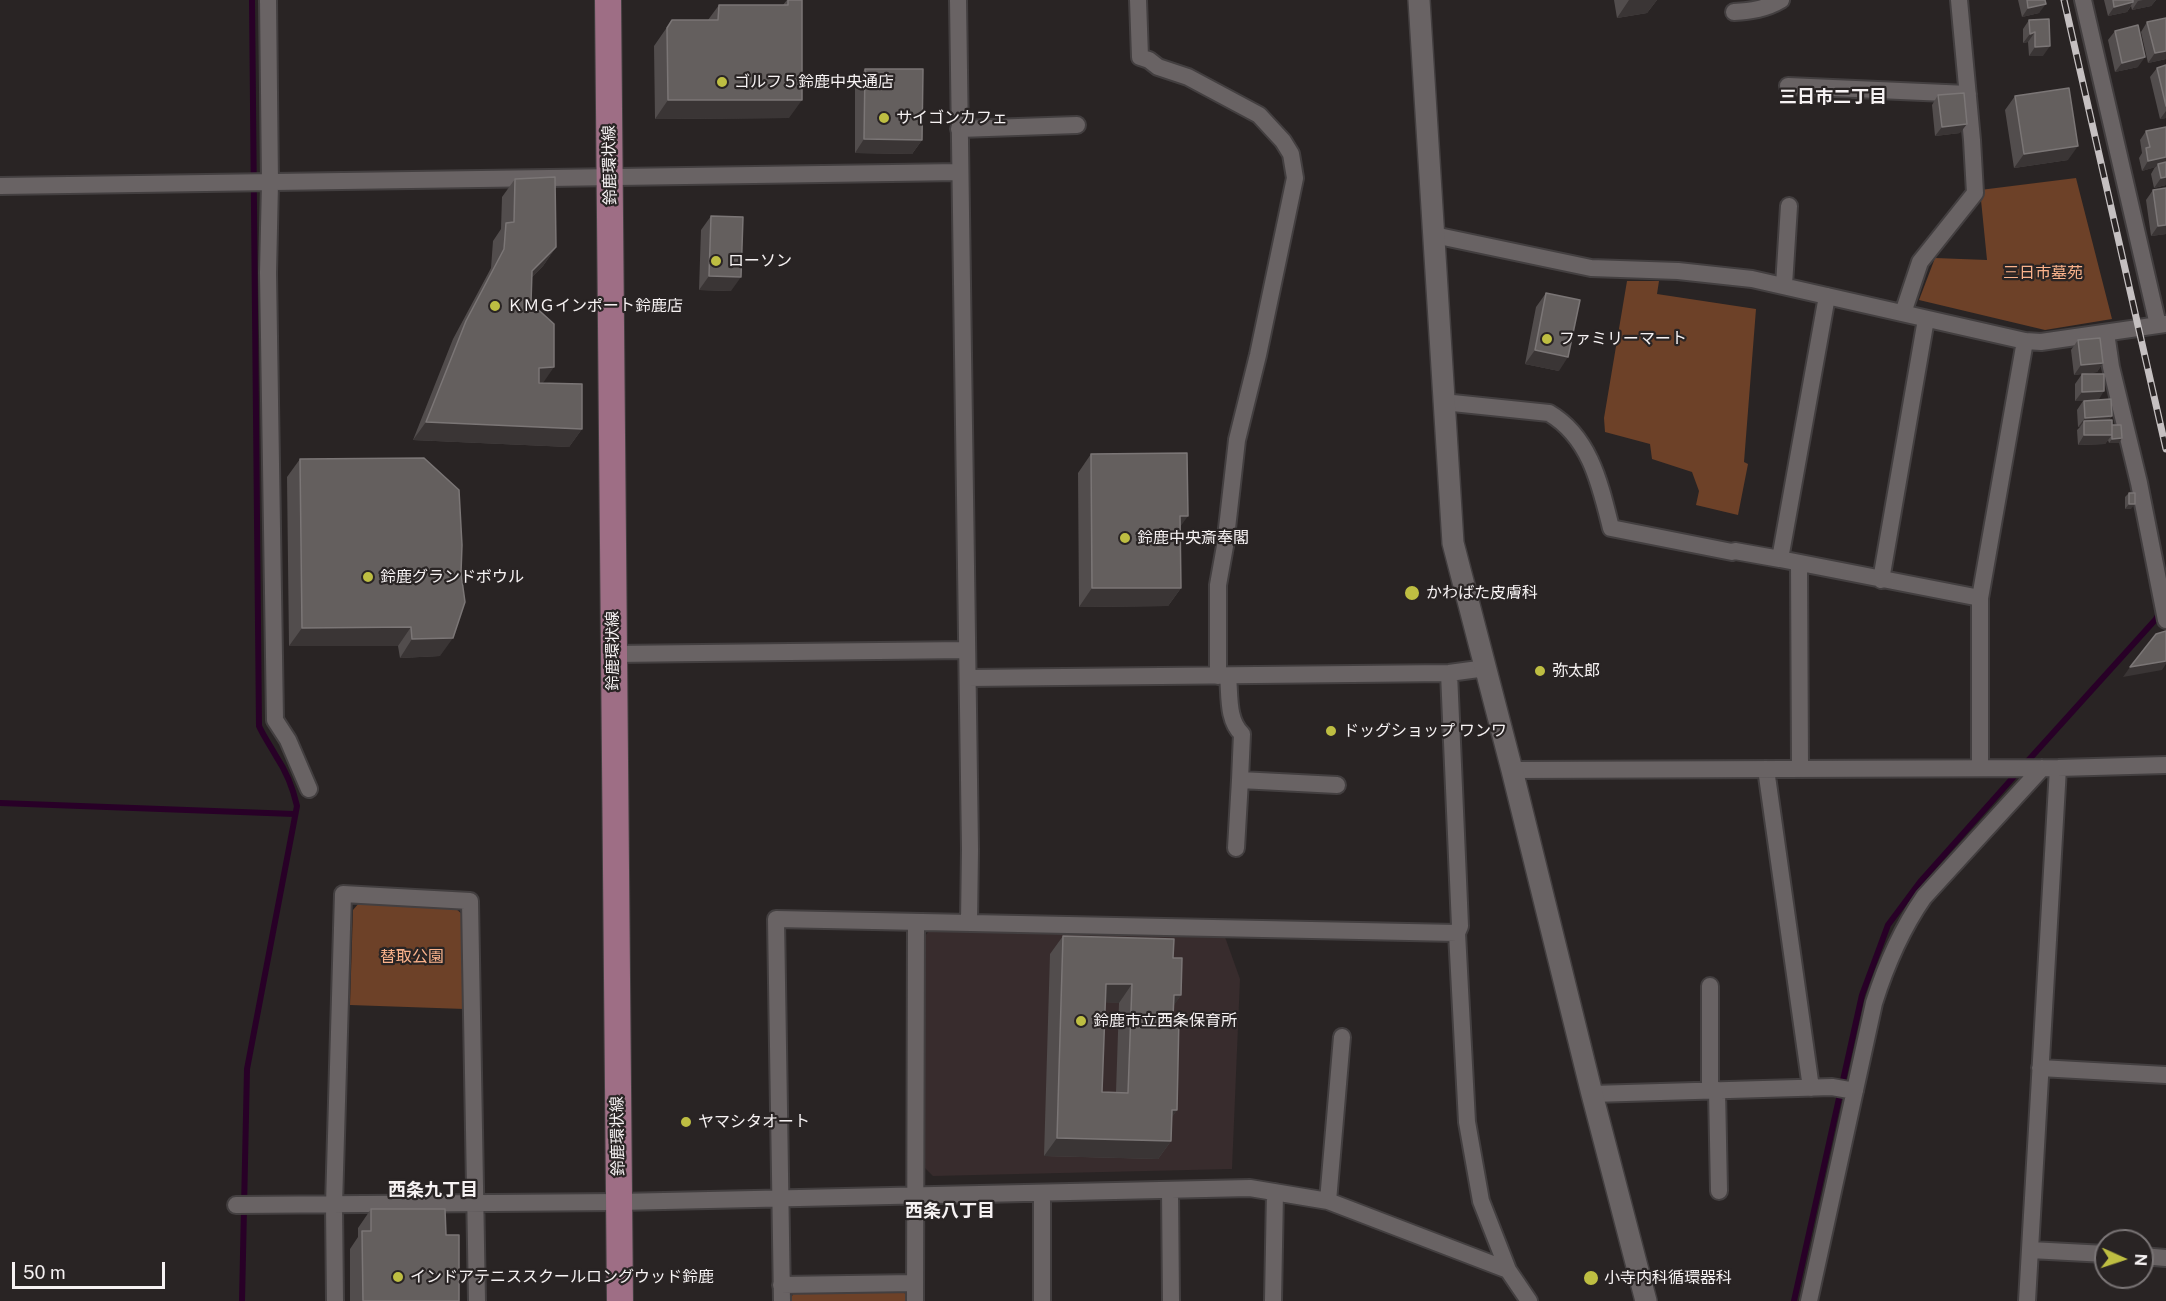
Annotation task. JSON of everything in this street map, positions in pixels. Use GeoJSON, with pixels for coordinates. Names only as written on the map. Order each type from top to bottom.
{"type":"FeatureCollection","features":[{"type":"Feature","properties":{"kind":"main road","name":"鈴鹿環状線"},"geometry":{"type":"LineString","coordinates":[[608,0],[620,1301]]}},
{"type":"Feature","properties":{"kind":"street"},"geometry":{"type":"LineString","coordinates":[[268,0],[258,183],[268,273],[275,720],[288,740],[309,789]]}},
{"type":"Feature","properties":{"kind":"street"},"geometry":{"type":"LineString","coordinates":[[958,0],[968,678],[969,923]]}},
{"type":"Feature","properties":{"kind":"street"},"geometry":{"type":"LineString","coordinates":[[1138,0],[1140,57],[1158,67],[1188,77],[1259,115],[1283,141],[1291,154],[1295,178],[1238,440],[1218,585],[1223,676],[1232,717],[1236,728],[1242,734],[1236,848]]}},
{"type":"Feature","properties":{"kind":"street"},"geometry":{"type":"LineString","coordinates":[[1419,0],[1453,543],[1646,1301]]}},
{"type":"Feature","properties":{"kind":"street"},"geometry":{"type":"LineString","coordinates":[[1734,12],[1770,6],[1781,0]]}},
{"type":"Feature","properties":{"kind":"street"},"geometry":{"type":"LineString","coordinates":[[1903,314],[1920,262],[1975,193],[1959,0]]}},
{"type":"Feature","properties":{"kind":"street"},"geometry":{"type":"LineString","coordinates":[[1434,235],[1591,268],[1678,271],[1752,279],[2025,341],[2041,342],[2162,324],[2083,0]]}},
{"type":"Feature","properties":{"kind":"street"},"geometry":{"type":"LineString","coordinates":[[1788,86],[1968,94]]}},
{"type":"Feature","properties":{"kind":"street"},"geometry":{"type":"LineString","coordinates":[[959,129],[1077,125]]}},
{"type":"Feature","properties":{"kind":"street"},"geometry":{"type":"LineString","coordinates":[[0,186],[960,172]]}},
{"type":"Feature","properties":{"kind":"street"},"geometry":{"type":"LineString","coordinates":[[1784,285],[1789,206]]}},
{"type":"Feature","properties":{"kind":"street"},"geometry":{"type":"LineString","coordinates":[[1780,559],[1827,296]]}},
{"type":"Feature","properties":{"kind":"street"},"geometry":{"type":"LineString","coordinates":[[1881,580],[1926,320]]}},
{"type":"Feature","properties":{"kind":"street"},"geometry":{"type":"LineString","coordinates":[[2106,333],[2111,367],[2139,483],[2166,620]]}},
{"type":"Feature","properties":{"kind":"street"},"geometry":{"type":"LineString","coordinates":[[1980,768],[1980,598],[2025,341]]}},
{"type":"Feature","properties":{"kind":"street"},"geometry":{"type":"LineString","coordinates":[[1443,402],[1549,413],[1557,417],[1578,437],[1590,458],[1602,490],[1611,528],[1980,598]]}},
{"type":"Feature","properties":{"kind":"street"},"geometry":{"type":"LineString","coordinates":[[1799,563],[1800,768]]}},
{"type":"Feature","properties":{"kind":"street"},"geometry":{"type":"LineString","coordinates":[[613,654],[967,650]]}},
{"type":"Feature","properties":{"kind":"street"},"geometry":{"type":"LineString","coordinates":[[968,678],[1449,673],[1486,668]]}},
{"type":"Feature","properties":{"kind":"street"},"geometry":{"type":"LineString","coordinates":[[1449,673],[1460,926],[1457,933],[1467,1122],[1481,1201],[1508,1270],[1529,1301]]}},
{"type":"Feature","properties":{"kind":"street"},"geometry":{"type":"LineString","coordinates":[[1512,770],[2044,768],[2166,765]]}},
{"type":"Feature","properties":{"kind":"street"},"geometry":{"type":"LineString","coordinates":[[2026,1301],[2040,1068],[2044,768]]}},
{"type":"Feature","properties":{"kind":"street"},"geometry":{"type":"LineString","coordinates":[[1809,1301],[1874,1003],[1885,968],[1908,920],[1924,897],[2044,768]]}},
{"type":"Feature","properties":{"kind":"street"},"geometry":{"type":"LineString","coordinates":[[1766,769],[1811,1088]]}},
{"type":"Feature","properties":{"kind":"street"},"geometry":{"type":"LineString","coordinates":[[1240,780],[1336,785]]}},
{"type":"Feature","properties":{"kind":"street"},"geometry":{"type":"LineString","coordinates":[[335,1301],[334,1205],[343,894],[470,901],[477,1301]]}},
{"type":"Feature","properties":{"kind":"street"},"geometry":{"type":"LineString","coordinates":[[915,1283],[781,1293],[776,919],[1457,933]]}},
{"type":"Feature","properties":{"kind":"street"},"geometry":{"type":"LineString","coordinates":[[915,1301],[916,923]]}},
{"type":"Feature","properties":{"kind":"street"},"geometry":{"type":"LineString","coordinates":[[1710,986],[1719,1191]]}},
{"type":"Feature","properties":{"kind":"street"},"geometry":{"type":"LineString","coordinates":[[1328,1201],[1342,1037]]}},
{"type":"Feature","properties":{"kind":"street"},"geometry":{"type":"LineString","coordinates":[[2040,1068],[2166,1075]]}},
{"type":"Feature","properties":{"kind":"street"},"geometry":{"type":"LineString","coordinates":[[1592,1094],[1811,1088],[1855,1091]]}},
{"type":"Feature","properties":{"kind":"street"},"geometry":{"type":"LineString","coordinates":[[236,1205],[619,1202],[1250,1188],[1328,1201],[1508,1270]]}},
{"type":"Feature","properties":{"kind":"street"},"geometry":{"type":"LineString","coordinates":[[1170,1190],[1171,1301]]}},
{"type":"Feature","properties":{"kind":"street"},"geometry":{"type":"LineString","coordinates":[[1273,1301],[1275,1192]]}},
{"type":"Feature","properties":{"kind":"street"},"geometry":{"type":"LineString","coordinates":[[1042,1193],[1042,1301]]}},
{"type":"Feature","properties":{"kind":"street"},"geometry":{"type":"LineString","coordinates":[[2030,1250],[2094,1253]]}},
{"type":"Feature","properties":{"kind":"shaded area","name":"鈴鹿市立西条保育所"},"geometry":{"type":"Polygon","coordinates":[[[930,930],[1225,937],[1240,979],[1232,1169],[933,1176],[924,1167],[924,937],[930,930]]]}},
{"type":"Feature","properties":{"kind":"green space","name":"三日市墓苑"},"geometry":{"type":"Polygon","coordinates":[[[2076,178],[2112,319],[2045,330],[1919,300],[1935,258],[1987,260],[1980,190],[2076,178]]]}},
{"type":"Feature","properties":{"kind":"green space"},"geometry":{"type":"Polygon","coordinates":[[[1627,281],[1659,281],[1657,294],[1756,309],[1744,462],[1748,464],[1738,515],[1696,505],[1699,491],[1692,472],[1652,459],[1650,444],[1605,432],[1604,418],[1627,281]]]}},
{"type":"Feature","properties":{"kind":"green space","name":"替取公園"},"geometry":{"type":"Polygon","coordinates":[[[359,903],[455,908],[463,915],[465,1009],[350,1005],[353,910],[359,903]]]}},
{"type":"Feature","properties":{"kind":"green space"},"geometry":{"type":"Polygon","coordinates":[[[901,1289],[908,1297],[908,1301],[789,1301],[795,1291],[901,1289]]]}},
{"type":"Feature","properties":{"kind":"building","name":"ゴルフ５鈴鹿中央通店"},"geometry":{"type":"Polygon","coordinates":[[[788,0],[802,0],[802,100],[668,100],[667,28],[672,20],[718,20],[719,5],[788,5],[788,0]]]}},
{"type":"Feature","properties":{"kind":"building"},"geometry":{"type":"Polygon","coordinates":[[[2027,0],[2045,0],[2046,4],[2028,8],[2027,0]]]}},
{"type":"Feature","properties":{"kind":"building"},"geometry":{"type":"Polygon","coordinates":[[[2113,0],[2133,0],[2133,2],[2114,7],[2113,0]]]}},
{"type":"Feature","properties":{"kind":"building"},"geometry":{"type":"Polygon","coordinates":[[[2166,18],[2166,51],[2155,53],[2147,22],[2166,18]]]}},
{"type":"Feature","properties":{"kind":"building"},"geometry":{"type":"Polygon","coordinates":[[[2049,19],[2050,46],[2035,47],[2035,32],[2030,34],[2029,20],[2049,19]]]}},
{"type":"Feature","properties":{"kind":"building"},"geometry":{"type":"Polygon","coordinates":[[[2138,25],[2145,57],[2122,63],[2115,31],[2138,25]]]}},
{"type":"Feature","properties":{"kind":"building"},"geometry":{"type":"Polygon","coordinates":[[[2166,65],[2166,106],[2157,68],[2166,65]]]}},
{"type":"Feature","properties":{"kind":"building","name":"サイゴンカフェ"},"geometry":{"type":"Polygon","coordinates":[[[865,69],[923,69],[922,140],[864,139],[865,69]]]}},
{"type":"Feature","properties":{"kind":"building"},"geometry":{"type":"Polygon","coordinates":[[[2069,88],[2078,146],[2024,154],[2015,96],[2069,88]]]}},
{"type":"Feature","properties":{"kind":"building"},"geometry":{"type":"Polygon","coordinates":[[[1964,93],[1967,124],[1942,127],[1938,95],[1964,93]]]}},
{"type":"Feature","properties":{"kind":"building"},"geometry":{"type":"Polygon","coordinates":[[[2166,127],[2166,157],[2148,161],[2146,148],[2150,147],[2146,131],[2166,127]]]}},
{"type":"Feature","properties":{"kind":"building"},"geometry":{"type":"Polygon","coordinates":[[[2166,162],[2166,177],[2161,178],[2158,164],[2166,162]]]}},
{"type":"Feature","properties":{"kind":"building","name":"ＫＭＧインポート鈴鹿店"},"geometry":{"type":"Polygon","coordinates":[[[555,177],[556,247],[532,271],[531,303],[554,324],[554,367],[539,368],[539,383],[582,384],[582,429],[426,422],[466,321],[504,249],[506,223],[514,222],[515,179],[555,177]]]}},
{"type":"Feature","properties":{"kind":"building"},"geometry":{"type":"Polygon","coordinates":[[[2166,188],[2166,225],[2158,226],[2153,190],[2166,188]]]}},
{"type":"Feature","properties":{"kind":"building"},"geometry":{"type":"Polygon","coordinates":[[[711,216],[743,217],[741,277],[709,276],[711,216]]]}},
{"type":"Feature","properties":{"kind":"building"},"geometry":{"type":"Polygon","coordinates":[[[1546,293],[1580,300],[1568,357],[1535,350],[1546,293]]]}},
{"type":"Feature","properties":{"kind":"building"},"geometry":{"type":"Polygon","coordinates":[[[2100,338],[2103,363],[2081,365],[2078,340],[2100,338]]]}},
{"type":"Feature","properties":{"kind":"building"},"geometry":{"type":"Polygon","coordinates":[[[2082,374],[2104,374],[2104,391],[2082,392],[2082,374]]]}},
{"type":"Feature","properties":{"kind":"building"},"geometry":{"type":"Polygon","coordinates":[[[2111,399],[2112,416],[2085,418],[2084,401],[2111,399]]]}},
{"type":"Feature","properties":{"kind":"building"},"geometry":{"type":"Polygon","coordinates":[[[2112,420],[2112,435],[2084,435],[2084,421],[2112,420]]]}},
{"type":"Feature","properties":{"kind":"building"},"geometry":{"type":"Polygon","coordinates":[[[2112,425],[2121,425],[2122,438],[2112,439],[2112,425]]]}},
{"type":"Feature","properties":{"kind":"building"},"geometry":{"type":"Polygon","coordinates":[[[1187,453],[1188,516],[1180,516],[1181,588],[1092,588],[1091,454],[1187,453]]]}},
{"type":"Feature","properties":{"kind":"building","name":"鈴鹿グランドボウル"},"geometry":{"type":"Polygon","coordinates":[[[424,458],[459,490],[461,573],[465,602],[453,638],[412,639],[411,627],[302,628],[300,459],[424,458]]]}},
{"type":"Feature","properties":{"kind":"building"},"geometry":{"type":"Polygon","coordinates":[[[2129,493],[2135,493],[2135,504],[2129,504],[2129,493]]]}},
{"type":"Feature","properties":{"kind":"building"},"geometry":{"type":"Polygon","coordinates":[[[2166,631],[2166,661],[2130,667],[2156,634],[2166,631]]]}},
{"type":"Feature","properties":{"kind":"building"},"geometry":{"type":"Polygon","coordinates":[[[1063,936],[1174,939],[1173,958],[1182,958],[1181,995],[1174,995],[1173,1017],[1179,1017],[1177,1110],[1172,1110],[1171,1141],[1057,1138],[1063,936]],[[1106,984],[1102,1092],[1128,1093],[1132,984],[1106,984]]]}},
{"type":"Feature","properties":{"kind":"building","name":"インドアテニススクールロングウッド鈴鹿"},"geometry":{"type":"Polygon","coordinates":[[[371,1209],[445,1209],[446,1235],[459,1235],[459,1301],[363,1301],[362,1231],[371,1231],[371,1209]]]}},
{"type":"Feature","properties":{"kind":"waterway"},"geometry":{"type":"LineString","coordinates":[[242,1301],[247,1069],[297,806],[286,774],[259,726],[252,0]]}},
{"type":"Feature","properties":{"kind":"waterway"},"geometry":{"type":"LineString","coordinates":[[2025,764],[2156,619],[2161,610]]}},
{"type":"Feature","properties":{"kind":"waterway"},"geometry":{"type":"LineString","coordinates":[[1794,1301],[1862,995],[1888,925],[1920,882],[2018,772]]}},
{"type":"Feature","properties":{"kind":"waterway"},"geometry":{"type":"LineString","coordinates":[[0,803],[294,814]]}},
{"type":"Feature","properties":{"kind":"railway"},"geometry":{"type":"LineString","coordinates":[[2064,0],[2166,449]]}},
{"type":"Feature","properties":{"kind":"place","name":"ゴルフ５鈴鹿中央通店"},"geometry":{"type":"Point","coordinates":[722,82]}},
{"type":"Feature","properties":{"kind":"place","name":"サイゴンカフェ"},"geometry":{"type":"Point","coordinates":[884,118]}},
{"type":"Feature","properties":{"kind":"place","name":"ローソン"},"geometry":{"type":"Point","coordinates":[716,261]}},
{"type":"Feature","properties":{"kind":"place","name":"ＫＭＧインポート鈴鹿店"},"geometry":{"type":"Point","coordinates":[495,306]}},
{"type":"Feature","properties":{"kind":"place","name":"ファミリーマート"},"geometry":{"type":"Point","coordinates":[1547,339]}},
{"type":"Feature","properties":{"kind":"place","name":"鈴鹿中央斎奉閣"},"geometry":{"type":"Point","coordinates":[1125,538]}},
{"type":"Feature","properties":{"kind":"place","name":"鈴鹿グランドボウル"},"geometry":{"type":"Point","coordinates":[368,577]}},
{"type":"Feature","properties":{"kind":"place","name":"かわばた皮膚科"},"geometry":{"type":"Point","coordinates":[1412,593]}},
{"type":"Feature","properties":{"kind":"place","name":"弥太郎"},"geometry":{"type":"Point","coordinates":[1540,671]}},
{"type":"Feature","properties":{"kind":"place","name":"ドッグショップ ワンワ"},"geometry":{"type":"Point","coordinates":[1331,731]}},
{"type":"Feature","properties":{"kind":"place","name":"鈴鹿市立西条保育所"},"geometry":{"type":"Point","coordinates":[1081,1021]}},
{"type":"Feature","properties":{"kind":"place","name":"ヤマシタオート"},"geometry":{"type":"Point","coordinates":[686,1122]}},
{"type":"Feature","properties":{"kind":"place","name":"インドアテニススクールロングウッド鈴鹿"},"geometry":{"type":"Point","coordinates":[398,1277]}},
{"type":"Feature","properties":{"kind":"place","name":"小寺内科循環器科"},"geometry":{"type":"Point","coordinates":[1591,1278]}},
{"type":"Feature","properties":{"kind":"district","name":"三日市二丁目"},"geometry":{"type":"Point","coordinates":[1833,97]}},
{"type":"Feature","properties":{"kind":"district","name":"西条九丁目"},"geometry":{"type":"Point","coordinates":[433,1190]}},
{"type":"Feature","properties":{"kind":"district","name":"西条八丁目"},"geometry":{"type":"Point","coordinates":[950,1211]}}]}
